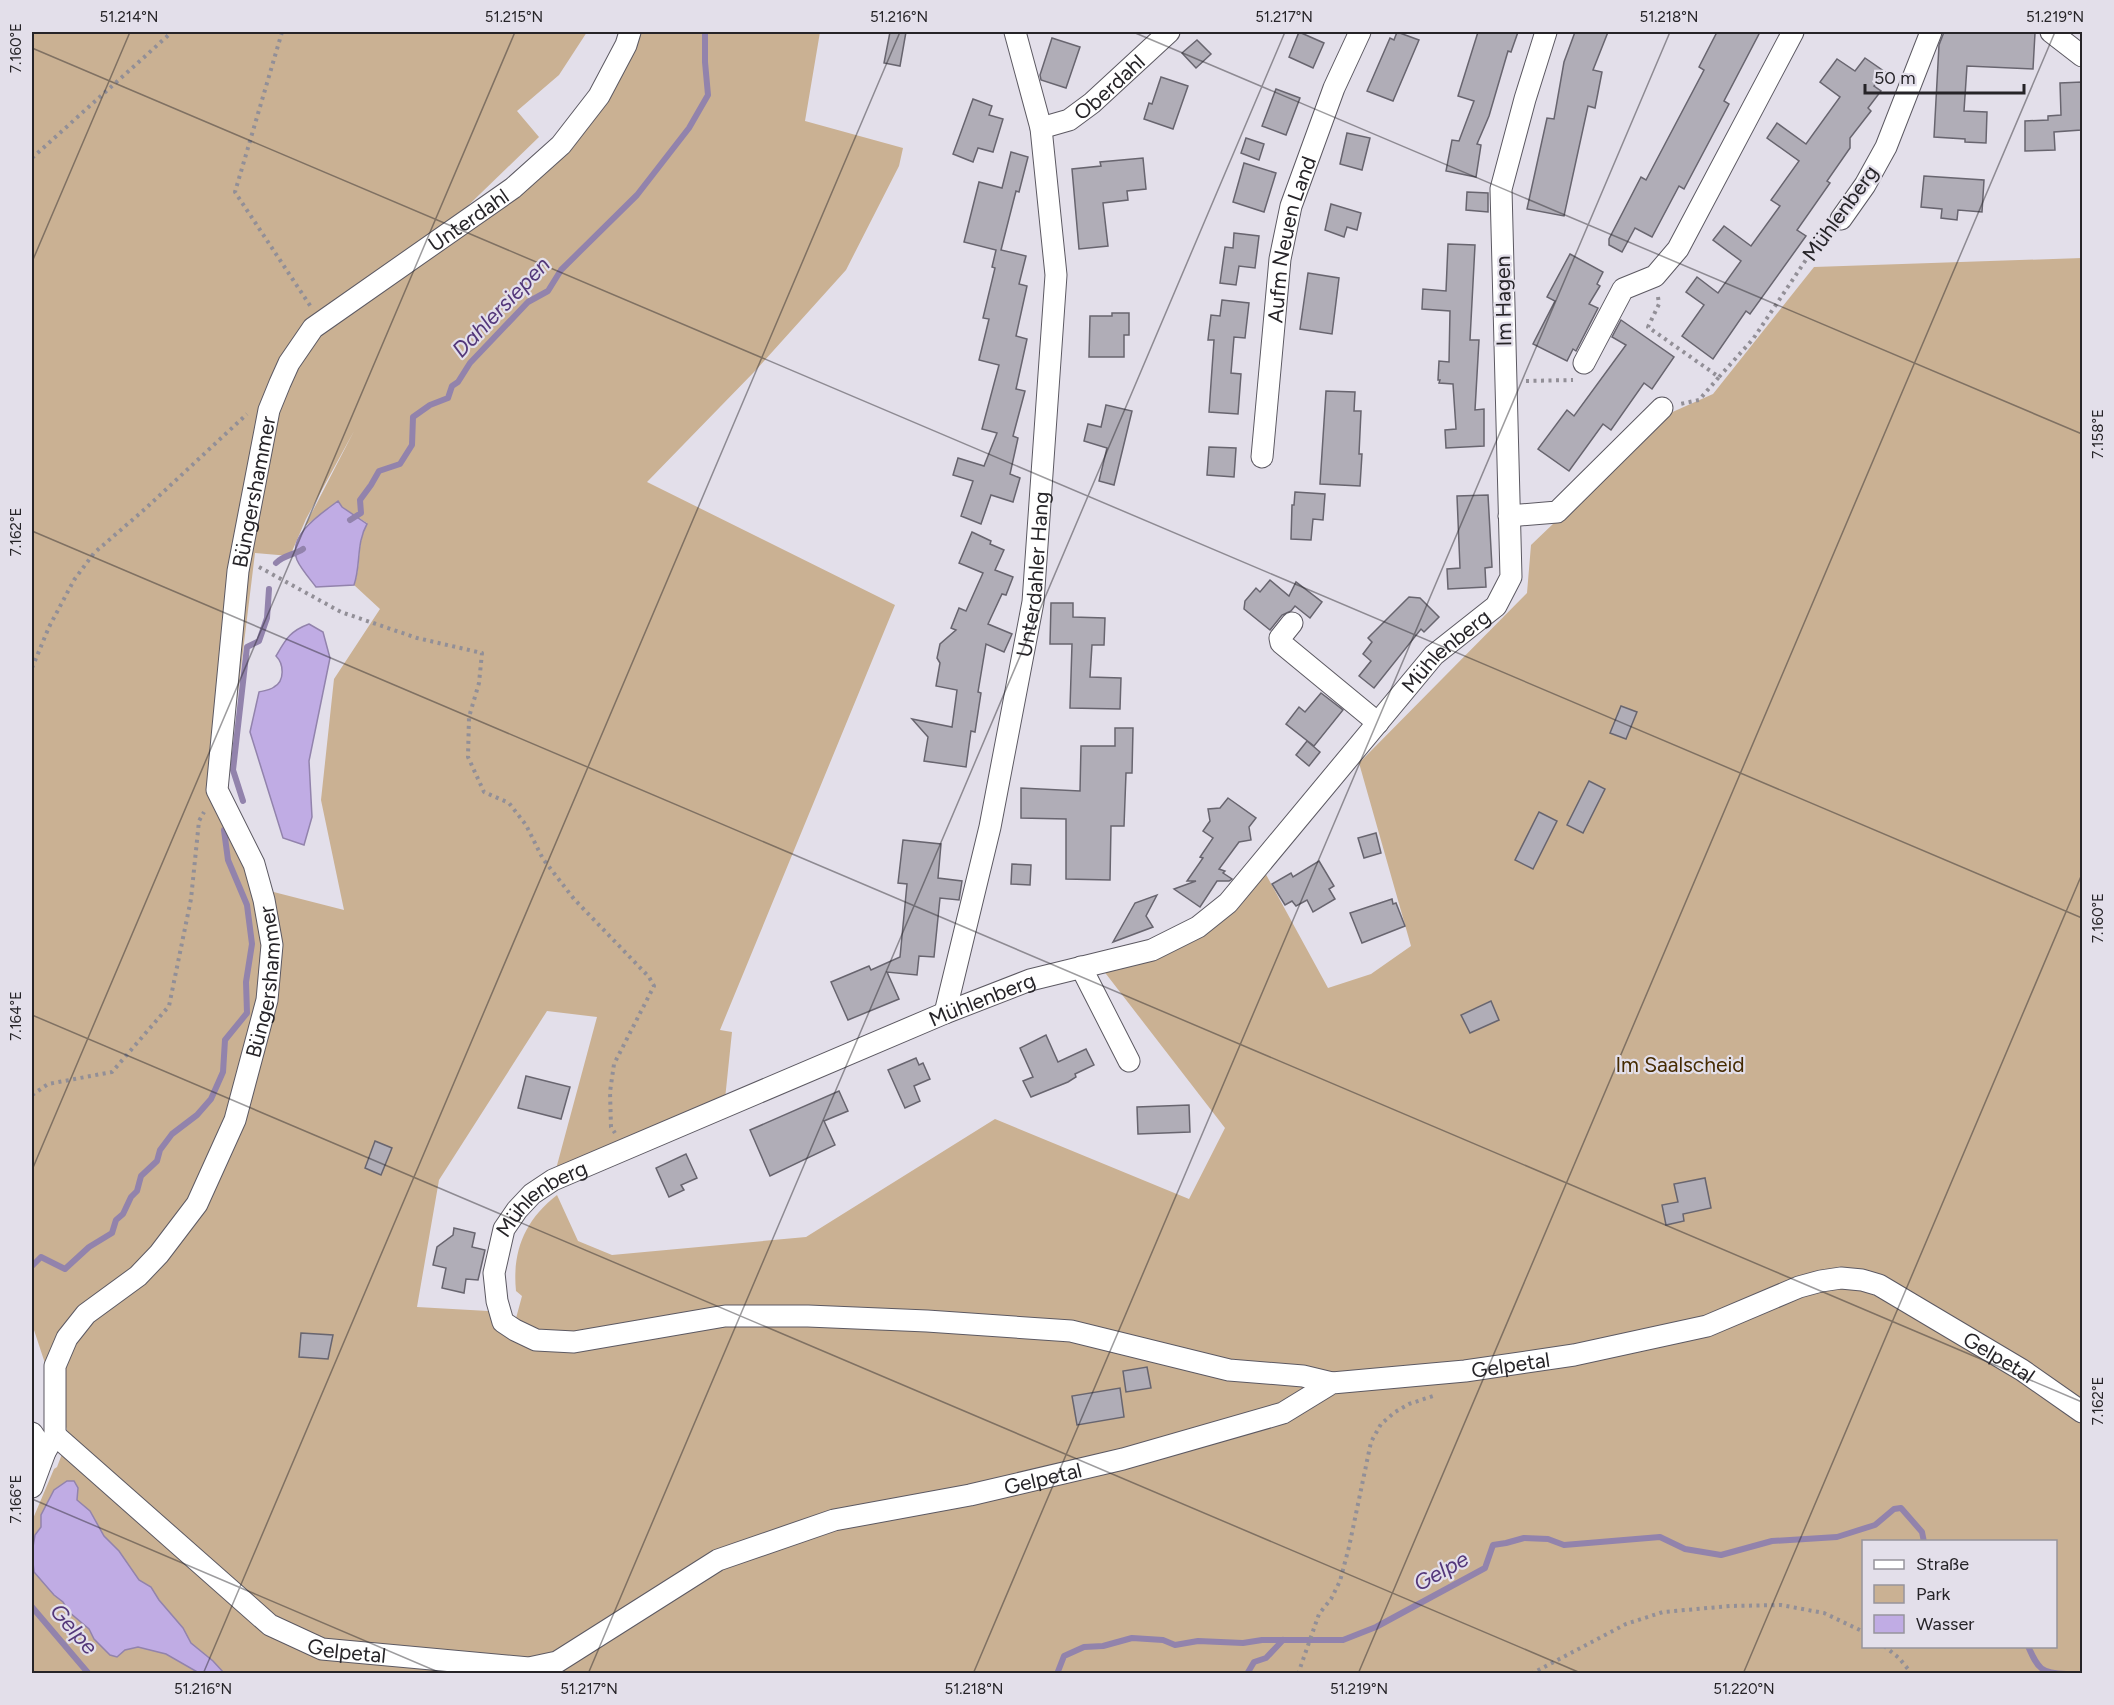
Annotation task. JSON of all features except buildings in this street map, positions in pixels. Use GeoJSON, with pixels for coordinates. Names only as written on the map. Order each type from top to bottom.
{"type":"FeatureCollection","features":[{"type":"Feature","properties":{"kind":"street","name":"Unterdahl"},"geometry":{"type":"LineString","coordinates":[[280,383],[313,328],[513,188],[561,145],[599,96],[626,45],[630,32]]}},
{"type":"Feature","properties":{"kind":"street"},"geometry":{"type":"LineString","coordinates":[[1015,32],[1041,128]]}},
{"type":"Feature","properties":{"kind":"street","name":"Oberdahl"},"geometry":{"type":"LineString","coordinates":[[1041,128],[1069,120],[1092,103],[1169,32]]}},
{"type":"Feature","properties":{"kind":"street","name":"Aufm Neuen Land"},"geometry":{"type":"LineString","coordinates":[[1262,457],[1280,259],[1291,206],[1334,88],[1360,32]]}},
{"type":"Feature","properties":{"kind":"street","name":"Im Hagen"},"geometry":{"type":"LineString","coordinates":[[1511,577],[1504,381],[1501,189],[1546,32]]}},
{"type":"Feature","properties":{"kind":"street"},"geometry":{"type":"LineString","coordinates":[[1584,363],[1623,289],[1655,276],[1678,249],[1794,32]]}},
{"type":"Feature","properties":{"kind":"street","name":"Mühlenberg"},"geometry":{"type":"LineString","coordinates":[[1841,219],[1886,147],[1931,32]]}},
{"type":"Feature","properties":{"kind":"street"},"geometry":{"type":"LineString","coordinates":[[2051,32],[2082,56]]}},
{"type":"Feature","properties":{"kind":"street","name":"Unterdahler Hang"},"geometry":{"type":"LineString","coordinates":[[945,1013],[990,827],[1033,602],[1056,275],[1041,128]]}},
{"type":"Feature","properties":{"kind":"street","name":"Büngershammer"},"geometry":{"type":"LineString","coordinates":[[32,1487],[50,1444],[55,1366],[67,1338],[86,1314],[138,1276],[159,1254],[197,1204],[235,1120],[267,1000],[272,945],[264,900],[254,864],[217,790],[238,571],[269,410],[280,383]]}},
{"type":"Feature","properties":{"kind":"street"},"geometry":{"type":"LineString","coordinates":[[1509,516],[1557,512],[1662,408]]}},
{"type":"Feature","properties":{"kind":"street","name":"Mühlenberg"},"geometry":{"type":"LineString","coordinates":[[1332,1383],[1303,1376],[1229,1370],[1071,1331],[927,1321],[808,1316],[725,1316],[574,1342],[536,1340],[503,1322],[497,1301],[494,1273],[504,1229],[532,1194],[554,1180],[945,1013],[1030,980],[1152,950],[1198,927],[1228,903],[1434,655],[1496,606],[1511,577]]}},
{"type":"Feature","properties":{"kind":"street"},"geometry":{"type":"LineString","coordinates":[[1292,623],[1280,638],[1281,643],[1378,723]]}},
{"type":"Feature","properties":{"kind":"street"},"geometry":{"type":"LineString","coordinates":[[1081,967],[1129,1061]]}},
{"type":"Feature","properties":{"kind":"street","name":"Gelpetal"},"geometry":{"type":"LineString","coordinates":[[32,1433],[50,1444],[270,1625],[322,1649],[529,1668],[556,1662],[718,1560],[834,1520],[970,1495],[1123,1459],[1284,1413],[1332,1383],[1488,1368],[1574,1355],[1707,1326],[1799,1287],[1841,1278],[1862,1280],[1879,1286],[2022,1370],[2082,1412]]}},
{"type":"Feature","properties":{"kind":"path"},"geometry":{"type":"LineString","coordinates":[[32,158],[172,32]]}},
{"type":"Feature","properties":{"kind":"path"},"geometry":{"type":"LineString","coordinates":[[282,32],[235,192],[322,322]]}},
{"type":"Feature","properties":{"kind":"path","name":"Mühlenberg"},"geometry":{"type":"LineString","coordinates":[[1662,408],[1699,399],[1754,339],[1826,230],[1836,225],[1841,219]]}},
{"type":"Feature","properties":{"kind":"path"},"geometry":{"type":"LineString","coordinates":[[1655,276],[1659,304],[1648,327],[1719,377]]}},
{"type":"Feature","properties":{"kind":"path"},"geometry":{"type":"LineString","coordinates":[[1504,381],[1575,380],[1584,363]]}},
{"type":"Feature","properties":{"kind":"path"},"geometry":{"type":"LineString","coordinates":[[32,668],[48,627],[74,580],[94,554],[255,407]]}},
{"type":"Feature","properties":{"kind":"path"},"geometry":{"type":"LineString","coordinates":[[271,574],[341,612],[417,638],[482,653],[479,683],[469,717],[468,757],[484,792],[509,803],[526,825],[543,859],[574,899],[650,977],[654,986],[614,1064],[611,1083],[611,1127],[628,1150]]}},
{"type":"Feature","properties":{"kind":"path"},"geometry":{"type":"LineString","coordinates":[[32,1095],[48,1084],[112,1072],[169,1006],[191,899],[199,821],[217,790]]}},
{"type":"Feature","properties":{"kind":"path"},"geometry":{"type":"LineString","coordinates":[[1298,1674],[1319,1614],[1331,1599],[1340,1581],[1371,1442],[1381,1424],[1395,1412],[1409,1404],[1440,1394]]}},
{"type":"Feature","properties":{"kind":"path"},"geometry":{"type":"LineString","coordinates":[[1531,1674],[1626,1624],[1663,1612],[1730,1605],[1781,1605],[1824,1613],[1862,1632]]}},
{"type":"Feature","properties":{"kind":"path"},"geometry":{"type":"LineString","coordinates":[[1885,1648],[1899,1658],[1912,1674]]}},
{"type":"Feature","properties":{"kind":"green space","name":"Im Saalscheid"},"geometry":{"type":"Polygon","coordinates":[[[32,32],[587,32],[559,75],[517,111],[539,137],[449,224],[561,145],[630,42],[614,32],[820,32],[805,121],[903,148],[899,166],[846,270],[756,370],[647,482],[895,605],[720,1030],[732,1032],[725,1099],[556,1169],[597,1017],[547,1011],[439,1180],[417,1307],[488,1311],[515,1322],[522,1296],[516,1291],[516,1263],[523,1237],[537,1215],[557,1195],[578,1241],[612,1255],[806,1237],[995,1119],[1189,1199],[1225,1128],[1103,970],[1157,953],[1263,869],[1328,988],[1371,974],[1411,946],[1359,763],[1527,593],[1531,545],[1668,414],[1713,394],[1814,267],[2082,258],[2082,1673],[32,1674],[32,1521],[69,1436],[32,1324],[32,32]],[[354,431],[306,519],[290,556],[255,553],[227,782],[258,888],[344,910],[321,800],[334,679],[380,609],[354,585],[361,539],[367,523],[342,507],[338,501],[305,526],[354,431]]]}},
{"type":"Feature","properties":{"kind":"water"},"geometry":{"type":"Polygon","coordinates":[[[338,501],[342,507],[367,524],[361,539],[354,585],[316,587],[297,560],[295,551],[297,542],[308,526],[338,501]]]}},
{"type":"Feature","properties":{"kind":"water"},"geometry":{"type":"Polygon","coordinates":[[[309,624],[323,632],[330,658],[309,761],[312,817],[304,845],[283,838],[250,732],[259,692],[274,687],[282,677],[281,663],[276,656],[289,636],[309,624]]]}},
{"type":"Feature","properties":{"kind":"water"},"geometry":{"type":"Polygon","coordinates":[[[67,1481],[74,1481],[78,1488],[77,1500],[90,1511],[104,1536],[119,1551],[139,1580],[151,1587],[183,1628],[191,1643],[224,1673],[199,1673],[166,1654],[138,1647],[125,1650],[117,1657],[110,1655],[94,1639],[89,1629],[69,1612],[63,1602],[34,1572],[32,1553],[35,1535],[41,1527],[41,1515],[54,1490],[67,1481]]]}},
{"type":"Feature","properties":{"kind":"waterway","name":"Dahlersiepen"},"geometry":{"type":"LineString","coordinates":[[350,520],[361,513],[360,500],[379,471],[400,464],[412,445],[413,417],[430,405],[448,398],[452,386],[458,382],[470,363],[528,302],[548,291],[561,270],[637,195],[689,128],[708,95],[705,32]]}},
{"type":"Feature","properties":{"kind":"waterway","name":"Dahlersiepen"},"geometry":{"type":"LineString","coordinates":[[276,563],[303,549]]}},
{"type":"Feature","properties":{"kind":"waterway","name":"Dahlersiepen"},"geometry":{"type":"LineString","coordinates":[[243,801],[233,770],[247,647],[259,641],[267,618],[269,589]]}},
{"type":"Feature","properties":{"kind":"waterway","name":"Dahlersiepen"},"geometry":{"type":"LineString","coordinates":[[32,1266],[41,1257],[65,1269],[89,1247],[112,1233],[116,1220],[123,1214],[131,1197],[137,1191],[141,1176],[157,1161],[160,1150],[172,1134],[197,1115],[211,1099],[223,1072],[225,1040],[247,1013],[246,982],[252,944],[247,905],[228,860],[224,830]]}},
{"type":"Feature","properties":{"kind":"waterway","name":"Gelpe"},"geometry":{"type":"LineString","coordinates":[[1057,1674],[1064,1656],[1084,1647],[1103,1646],[1132,1638],[1163,1640],[1175,1645],[1198,1641],[1243,1643],[1262,1640],[1343,1640],[1376,1627],[1485,1568],[1493,1545],[1524,1538],[1548,1539],[1564,1545],[1660,1537],[1685,1549],[1721,1555],[1772,1541],[1837,1537],[1875,1525],[1894,1509],[1901,1508],[1922,1532],[1924,1540]]}},
{"type":"Feature","properties":{"kind":"waterway","name":"Gelpe"},"geometry":{"type":"LineString","coordinates":[[32,1607],[89,1674]]}},
{"type":"Feature","properties":{"kind":"waterway"},"geometry":{"type":"LineString","coordinates":[[1247,1674],[1254,1662],[1266,1658],[1283,1640]]}},
{"type":"Feature","properties":{"kind":"waterway","name":"Gelpe"},"geometry":{"type":"LineString","coordinates":[[2029,1648],[2041,1668],[2066,1674]]}}]}
